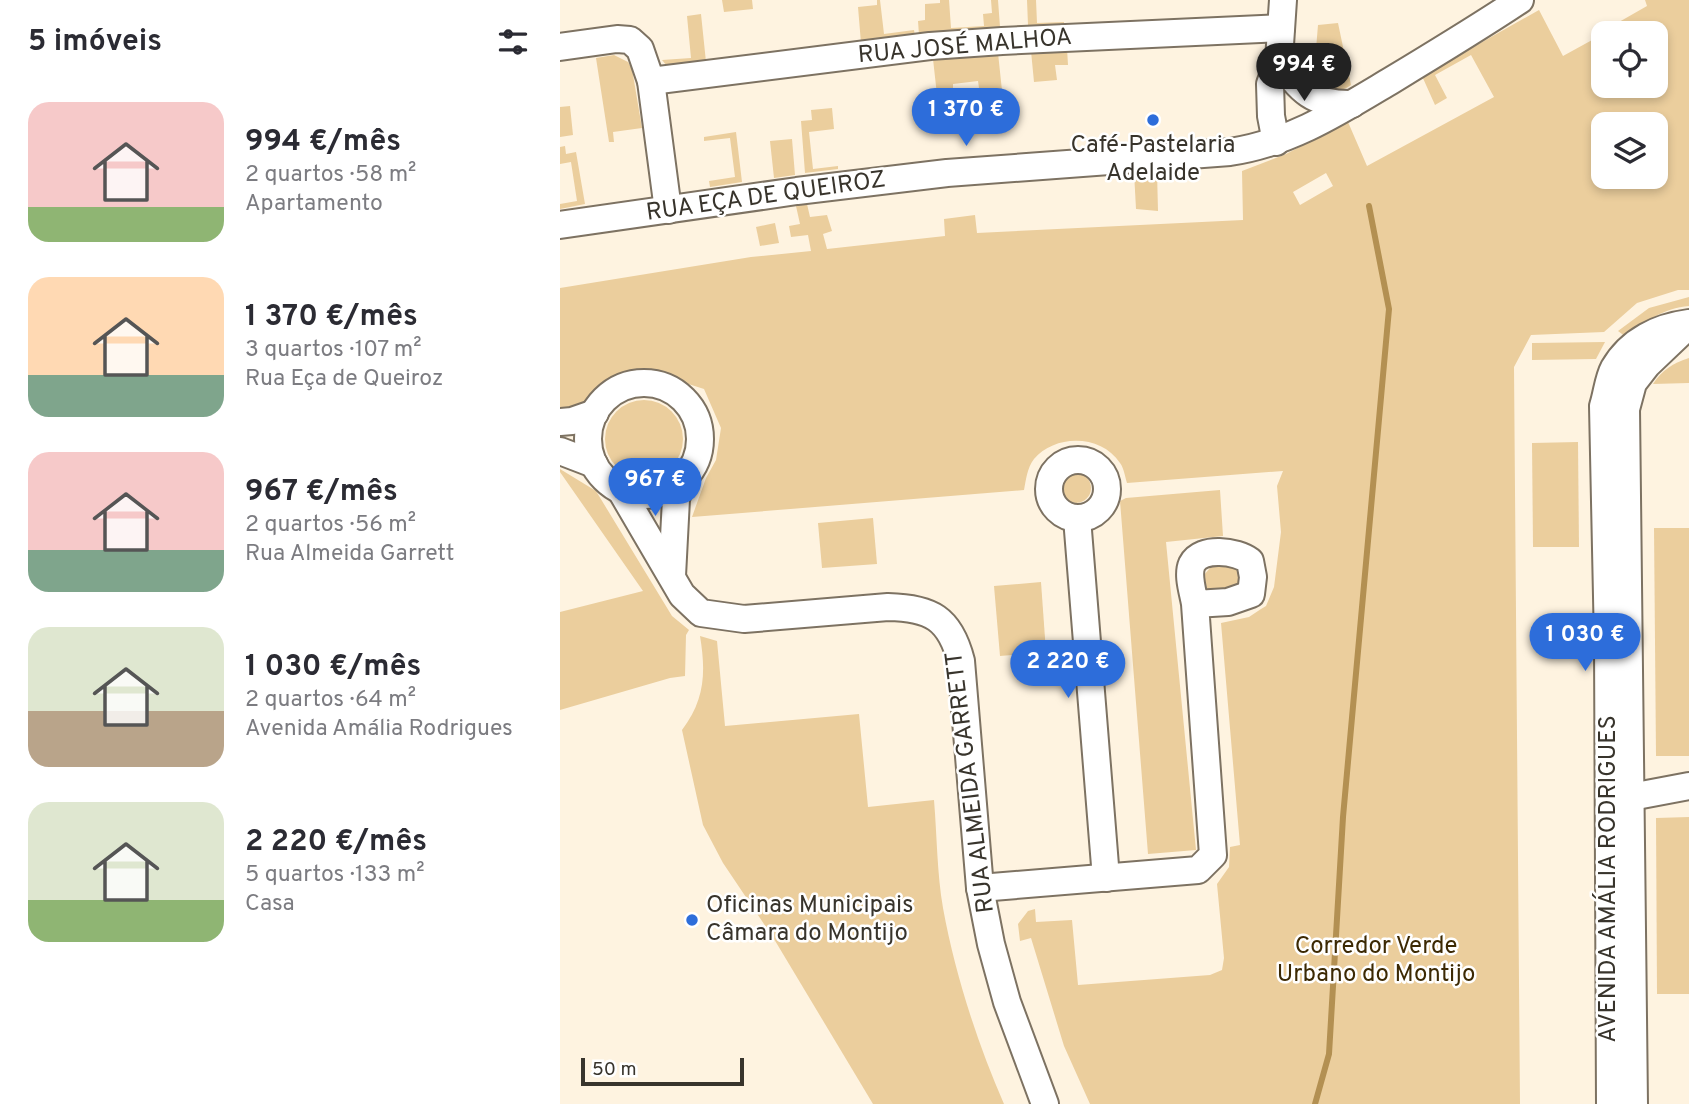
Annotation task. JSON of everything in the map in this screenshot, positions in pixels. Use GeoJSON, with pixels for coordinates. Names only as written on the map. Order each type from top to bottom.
{"type":"FeatureCollection","features":[{"type":"Feature","properties":{"kind":"street"},"geometry":{"type":"LineString","coordinates":[[1276,142],[1270,116],[1270,85],[1279,60],[1283,0]]}},
{"type":"Feature","properties":{"kind":"street","name":"RUA EÇA DE QUEIROZ"},"geometry":{"type":"LineString","coordinates":[[560,225],[947,173],[1260,148],[1352,104],[1520,0]]}},
{"type":"Feature","properties":{"kind":"street","name":"RUA JOSÉ MALHOA"},"geometry":{"type":"LineString","coordinates":[[651,81],[942,45],[1281,28]]}},
{"type":"Feature","properties":{"kind":"street"},"geometry":{"type":"LineString","coordinates":[[560,47],[617,39],[630,40],[640,48],[651,81],[668,210]]}},
{"type":"Feature","properties":{"kind":"street"},"geometry":{"type":"LineString","coordinates":[[1279,60],[1296,85],[1315,99],[1333,104],[1352,104]]}},
{"type":"Feature","properties":{"kind":"street","name":"AVENIDA AMÁLIA RODRIGUES"},"geometry":{"type":"LineString","coordinates":[[1610,1104],[1620,926],[1618,644],[1626,409],[1633,383],[1647,365],[1689,324]]}},
{"type":"Feature","properties":{"kind":"street"},"geometry":{"type":"LineString","coordinates":[[672,576],[676,499],[682,481],[693,467],[699,450],[700,432],[696,415],[686,401],[655,383],[637,383],[620,389],[605,399],[595,413],[589,430],[589,447],[594,464],[605,478],[620,489],[635,494],[652,494],[682,481]]}},
{"type":"Feature","properties":{"kind":"street"},"geometry":{"type":"LineString","coordinates":[[560,422],[595,413]]}},
{"type":"Feature","properties":{"kind":"street"},"geometry":{"type":"LineString","coordinates":[[560,451],[594,464]]}},
{"type":"Feature","properties":{"kind":"street","name":"RUA ALMEIDA GARRETT"},"geometry":{"type":"LineString","coordinates":[[620,489],[682,595],[701,613],[744,619],[911,607],[931,613],[947,627],[957,643],[961,661],[980,888],[991,944],[1007,1002],[1045,1104]]}},
{"type":"Feature","properties":{"kind":"street"},"geometry":{"type":"LineString","coordinates":[[1077,518],[1106,878]]}},
{"type":"Feature","properties":{"kind":"street"},"geometry":{"type":"LineString","coordinates":[[980,888],[1198,870],[1213,855],[1195,604]]}},
{"type":"Feature","properties":{"kind":"street"},"geometry":{"type":"LineString","coordinates":[[1620,799],[1689,786]]}},
{"type":"Feature","properties":{"kind":"street","name":"AVENIDA AMÁLIA RODRIGUES"},"geometry":{"type":"LineString","coordinates":[[1620,926],[1634,1104]]}},
{"type":"Feature","properties":{"kind":"green space"},"geometry":{"type":"Polygon","coordinates":[[[722,0],[752,0],[753,9],[724,12],[722,0]]]}},
{"type":"Feature","properties":{"kind":"green space"},"geometry":{"type":"Polygon","coordinates":[[[877,0],[880,0],[884,34],[914,30],[915,36],[861,43],[858,7],[877,5],[877,0]]]}},
{"type":"Feature","properties":{"kind":"green space"},"geometry":{"type":"Polygon","coordinates":[[[940,0],[949,0],[951,28],[984,26],[983,14],[992,13],[991,0],[998,0],[1000,27],[1028,25],[1027,0],[1036,0],[1037,23],[1064,22],[1064,25],[919,35],[918,21],[925,20],[925,4],[940,3],[940,0]]]}},
{"type":"Feature","properties":{"kind":"green space","name":"Corredor Verde Urbano do Montijo"},"geometry":{"type":"Polygon","coordinates":[[[1645,0],[1689,0],[1689,290],[1678,290],[1637,303],[1604,332],[1531,335],[1514,367],[1520,1104],[1090,1104],[1064,1046],[1031,938],[1020,941],[1018,924],[1028,911],[1035,909],[1036,922],[1072,920],[1078,985],[1210,975],[1222,970],[1224,958],[1217,884],[1229,867],[1230,847],[1240,845],[1221,623],[1249,617],[1266,606],[1274,587],[1281,532],[1277,486],[1283,471],[1127,483],[1121,465],[1112,453],[1090,442],[1065,442],[1043,451],[1034,459],[1028,470],[1024,490],[692,517],[706,478],[716,460],[721,428],[704,389],[651,372],[613,377],[581,408],[560,414],[560,288],[751,257],[811,251],[808,235],[791,237],[789,226],[800,224],[796,206],[807,204],[810,217],[827,215],[832,231],[823,234],[827,249],[945,236],[944,219],[975,215],[977,233],[1243,220],[1242,171],[1286,154],[1348,122],[1367,166],[1494,97],[1471,55],[1435,75],[1447,98],[1435,105],[1422,76],[1539,10],[1563,56],[1591,41],[1591,98],[1668,98],[1668,21],[1621,21],[1647,6],[1645,0]],[[1326,173],[1293,192],[1300,205],[1333,186],[1326,173]]]}},
{"type":"Feature","properties":{"kind":"green space"},"geometry":{"type":"Polygon","coordinates":[[[701,14],[706,62],[667,66],[662,60],[691,58],[687,16],[701,14]]]}},
{"type":"Feature","properties":{"kind":"green space"},"geometry":{"type":"Polygon","coordinates":[[[1338,23],[1351,85],[1334,91],[1318,86],[1312,80],[1300,57],[1316,49],[1318,25],[1338,23]]]}},
{"type":"Feature","properties":{"kind":"green space"},"geometry":{"type":"Polygon","coordinates":[[[1067,48],[1068,65],[1055,65],[1057,80],[1034,82],[1031,51],[1067,48]]]}},
{"type":"Feature","properties":{"kind":"green space"},"geometry":{"type":"Polygon","coordinates":[[[998,53],[1003,100],[981,102],[978,81],[953,84],[953,93],[937,95],[933,59],[998,53]]]}},
{"type":"Feature","properties":{"kind":"green space"},"geometry":{"type":"Polygon","coordinates":[[[614,55],[628,62],[632,69],[642,128],[613,132],[614,142],[609,142],[596,58],[614,55]]]}},
{"type":"Feature","properties":{"kind":"green space"},"geometry":{"type":"Polygon","coordinates":[[[570,106],[573,135],[560,137],[560,107],[570,106]]]}},
{"type":"Feature","properties":{"kind":"green space"},"geometry":{"type":"Polygon","coordinates":[[[832,108],[834,129],[809,132],[813,169],[838,166],[838,169],[805,173],[801,121],[812,120],[811,110],[832,108]]]}},
{"type":"Feature","properties":{"kind":"green space"},"geometry":{"type":"Polygon","coordinates":[[[736,132],[742,182],[710,187],[709,181],[735,177],[730,138],[704,141],[704,137],[736,132]]]}},
{"type":"Feature","properties":{"kind":"green space"},"geometry":{"type":"Polygon","coordinates":[[[792,139],[795,175],[774,178],[770,141],[792,139]]]}},
{"type":"Feature","properties":{"kind":"green space"},"geometry":{"type":"Polygon","coordinates":[[[565,146],[566,154],[576,152],[585,204],[560,209],[560,204],[577,201],[571,162],[560,164],[560,147],[565,146]]]}},
{"type":"Feature","properties":{"kind":"green space"},"geometry":{"type":"Polygon","coordinates":[[[1157,171],[1158,211],[1136,209],[1134,172],[1157,171]]]}},
{"type":"Feature","properties":{"kind":"green space"},"geometry":{"type":"Polygon","coordinates":[[[775,223],[779,243],[760,246],[756,227],[775,223]]]}},
{"type":"Feature","properties":{"kind":"green space"},"geometry":{"type":"Polygon","coordinates":[[[1689,297],[1689,306],[1655,317],[1626,337],[1618,331],[1649,308],[1689,297]]]}},
{"type":"Feature","properties":{"kind":"green space"},"geometry":{"type":"Polygon","coordinates":[[[1605,342],[1596,359],[1532,360],[1532,343],[1605,342]]]}},
{"type":"Feature","properties":{"kind":"green space"},"geometry":{"type":"Polygon","coordinates":[[[1689,358],[1689,383],[1653,384],[1668,368],[1689,358]]]}},
{"type":"Feature","properties":{"kind":"green space"},"geometry":{"type":"Polygon","coordinates":[[[644,400],[659,403],[671,412],[680,424],[683,439],[680,454],[671,466],[659,475],[644,478],[629,475],[617,466],[608,454],[605,439],[608,424],[617,412],[629,403],[644,400]]]}},
{"type":"Feature","properties":{"kind":"green space"},"geometry":{"type":"Polygon","coordinates":[[[1578,442],[1579,547],[1533,547],[1532,443],[1578,442]]]}},
{"type":"Feature","properties":{"kind":"green space"},"geometry":{"type":"Polygon","coordinates":[[[560,469],[596,491],[672,616],[689,630],[686,635],[685,676],[560,710],[560,612],[643,591],[560,469]]]}},
{"type":"Feature","properties":{"kind":"green space"},"geometry":{"type":"Polygon","coordinates":[[[1076,473],[1087,477],[1091,488],[1087,499],[1076,503],[1065,499],[1061,488],[1065,477],[1076,473]]]}},
{"type":"Feature","properties":{"kind":"green space"},"geometry":{"type":"Polygon","coordinates":[[[1220,490],[1223,536],[1166,542],[1196,850],[1148,854],[1120,501],[1126,498],[1220,490]]]}},
{"type":"Feature","properties":{"kind":"green space"},"geometry":{"type":"Polygon","coordinates":[[[873,518],[877,564],[822,568],[818,523],[873,518]]]}},
{"type":"Feature","properties":{"kind":"green space"},"geometry":{"type":"Polygon","coordinates":[[[1654,528],[1689,528],[1689,756],[1656,756],[1654,528]]]}},
{"type":"Feature","properties":{"kind":"green space"},"geometry":{"type":"Polygon","coordinates":[[[1238,566],[1244,587],[1211,592],[1206,589],[1203,576],[1211,567],[1238,566]]]}},
{"type":"Feature","properties":{"kind":"green space"},"geometry":{"type":"Polygon","coordinates":[[[1041,582],[1046,652],[1000,656],[994,586],[1041,582]]]}},
{"type":"Feature","properties":{"kind":"green space"},"geometry":{"type":"Polygon","coordinates":[[[700,636],[717,641],[725,726],[859,714],[868,807],[934,800],[939,881],[948,933],[968,1007],[1004,1104],[873,1104],[774,939],[723,863],[703,825],[682,730],[695,708],[702,685],[700,636]]]}},
{"type":"Feature","properties":{"kind":"green space"},"geometry":{"type":"Polygon","coordinates":[[[1689,817],[1689,994],[1657,994],[1656,818],[1689,817]]]}},
{"type":"Feature","properties":{"kind":"waterway"},"geometry":{"type":"LineString","coordinates":[[1315,1104],[1329,1054],[1343,817],[1389,309],[1369,206]]}},
{"type":"Feature","properties":{"kind":"place","name":"Café-Pastelaria Adelaide"},"geometry":{"type":"Point","coordinates":[1153,120]}},
{"type":"Feature","properties":{"kind":"place","name":"Oficinas Municipais Câmara do Montijo"},"geometry":{"type":"Point","coordinates":[692,920]}}]}
